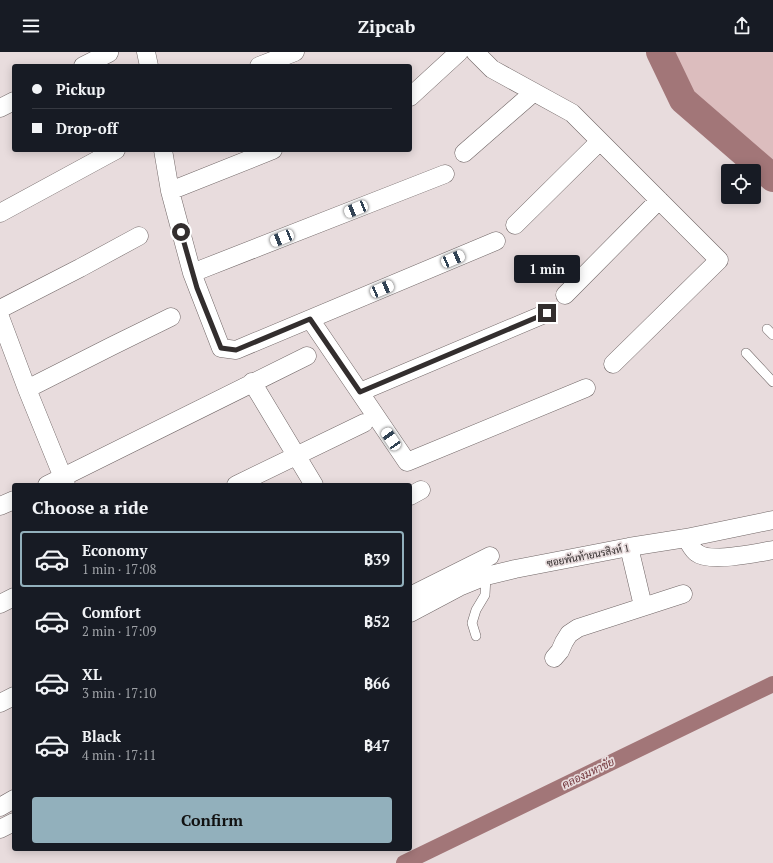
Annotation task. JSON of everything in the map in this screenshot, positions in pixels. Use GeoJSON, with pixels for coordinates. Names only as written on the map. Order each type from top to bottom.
{"type":"FeatureCollection","features":[{"type":"Feature","properties":{"kind":"street"},"geometry":{"type":"LineString","coordinates":[[146,52],[148,64]]}},
{"type":"Feature","properties":{"kind":"street"},"geometry":{"type":"LineString","coordinates":[[264,64],[296,52]]}},
{"type":"Feature","properties":{"kind":"street"},"geometry":{"type":"LineString","coordinates":[[412,95],[459,52]]}},
{"type":"Feature","properties":{"kind":"street"},"geometry":{"type":"LineString","coordinates":[[474,52],[492,69],[572,113],[719,260],[613,364]]}},
{"type":"Feature","properties":{"kind":"street"},"geometry":{"type":"LineString","coordinates":[[87,64],[109,53]]}},
{"type":"Feature","properties":{"kind":"street"},"geometry":{"type":"LineString","coordinates":[[464,153],[534,92]]}},
{"type":"Feature","properties":{"kind":"street"},"geometry":{"type":"LineString","coordinates":[[0,108],[12,102]]}},
{"type":"Feature","properties":{"kind":"street"},"geometry":{"type":"LineString","coordinates":[[514,225],[600,141]]}},
{"type":"Feature","properties":{"kind":"street"},"geometry":{"type":"LineString","coordinates":[[0,213],[112,152]]}},
{"type":"Feature","properties":{"kind":"street"},"geometry":{"type":"LineString","coordinates":[[163,152],[170,191],[192,273],[221,348],[236,350],[496,241]]}},
{"type":"Feature","properties":{"kind":"street"},"geometry":{"type":"LineString","coordinates":[[170,191],[268,152]]}},
{"type":"Feature","properties":{"kind":"street"},"geometry":{"type":"LineString","coordinates":[[192,273],[445,174]]}},
{"type":"Feature","properties":{"kind":"street"},"geometry":{"type":"LineString","coordinates":[[565,295],[659,200]]}},
{"type":"Feature","properties":{"kind":"street"},"geometry":{"type":"LineString","coordinates":[[0,309],[139,236]]}},
{"type":"Feature","properties":{"kind":"street"},"geometry":{"type":"LineString","coordinates":[[360,392],[547,313]]}},
{"type":"Feature","properties":{"kind":"street"},"geometry":{"type":"LineString","coordinates":[[0,317],[27,390],[58,483],[252,382],[307,356]]}},
{"type":"Feature","properties":{"kind":"street"},"geometry":{"type":"LineString","coordinates":[[27,390],[171,317]]}},
{"type":"Feature","properties":{"kind":"street"},"geometry":{"type":"LineString","coordinates":[[310,319],[407,462],[586,388]]}},
{"type":"Feature","properties":{"kind":"street"},"geometry":{"type":"LineString","coordinates":[[252,382],[313,483]]}},
{"type":"Feature","properties":{"kind":"street"},"geometry":{"type":"LineString","coordinates":[[240,483],[364,423]]}},
{"type":"Feature","properties":{"kind":"street"},"geometry":{"type":"LineString","coordinates":[[0,506],[12,501]]}},
{"type":"Feature","properties":{"kind":"street","name":"ซอยพันท้ายนรสิงห์ 1"},"geometry":{"type":"LineString","coordinates":[[412,612],[459,587],[486,576],[629,546],[686,538],[773,520]]}},
{"type":"Feature","properties":{"kind":"street"},"geometry":{"type":"LineString","coordinates":[[686,538],[696,553],[704,557],[714,558],[746,555],[773,550]]}},
{"type":"Feature","properties":{"kind":"street"},"geometry":{"type":"LineString","coordinates":[[629,546],[643,606]]}},
{"type":"Feature","properties":{"kind":"street"},"geometry":{"type":"LineString","coordinates":[[412,595],[490,556]]}},
{"type":"Feature","properties":{"kind":"street"},"geometry":{"type":"LineString","coordinates":[[554,658],[560,651],[569,634],[578,628],[683,594]]}},
{"type":"Feature","properties":{"kind":"street"},"geometry":{"type":"LineString","coordinates":[[0,604],[12,598]]}},
{"type":"Feature","properties":{"kind":"street"},"geometry":{"type":"LineString","coordinates":[[0,703],[12,697]]}},
{"type":"Feature","properties":{"kind":"street"},"geometry":{"type":"LineString","coordinates":[[0,807],[12,801]]}},
{"type":"Feature","properties":{"kind":"street"},"geometry":{"type":"LineString","coordinates":[[0,829],[12,823]]}},
{"type":"Feature","properties":{"kind":"lane"},"geometry":{"type":"LineString","coordinates":[[746,353],[773,382]]}},
{"type":"Feature","properties":{"kind":"lane"},"geometry":{"type":"LineString","coordinates":[[476,636],[472,623],[476,610],[485,595],[486,576]]}},
{"type":"Feature","properties":{"kind":"shaded area"},"geometry":{"type":"Polygon","coordinates":[[[670,52],[773,52],[773,181],[761,166],[761,164],[759,164],[719,114],[684,85],[670,52]]]}},
{"type":"Feature","properties":{"kind":"waterway"},"geometry":{"type":"LineString","coordinates":[[660,52],[683,100],[773,178]]}},
{"type":"Feature","properties":{"kind":"waterway","name":"คลองมหาชัย"},"geometry":{"type":"LineString","coordinates":[[404,863],[773,684]]}},
{"type":"Feature","properties":{"kind":"route"},"geometry":{"type":"LineString","coordinates":[[181,232],[197,288],[221,348],[236,350],[310,319],[360,392],[547,313]]}}]}
